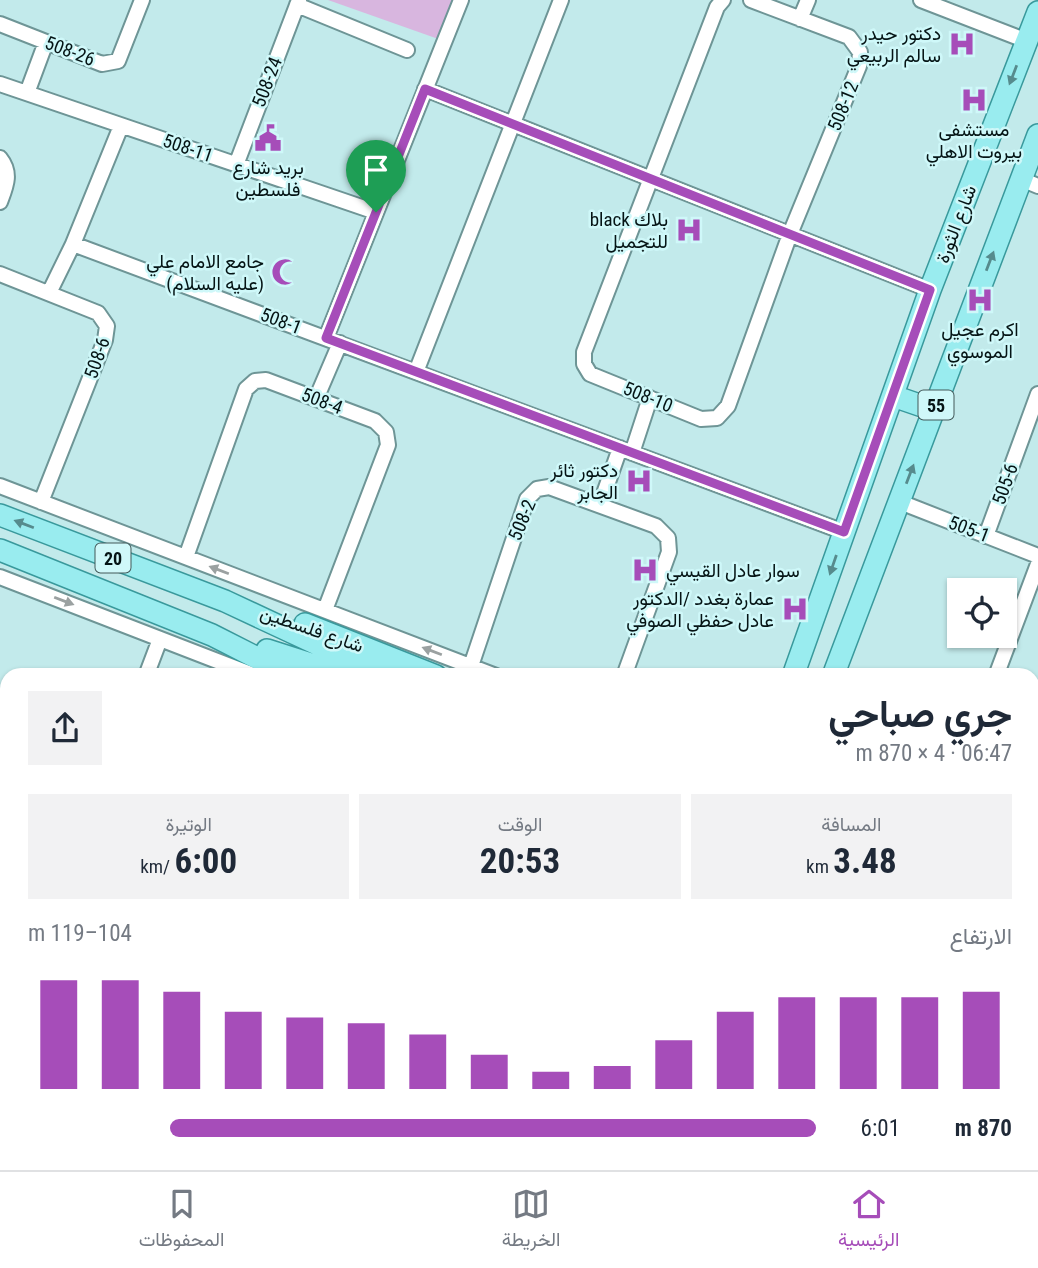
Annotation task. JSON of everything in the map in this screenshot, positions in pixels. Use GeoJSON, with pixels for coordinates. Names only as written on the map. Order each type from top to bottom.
{"type":"FeatureCollection","features":[{"type":"Feature","properties":{"kind":"main road","name":"شارع الثورة"},"geometry":{"type":"LineString","coordinates":[[796,668],[930,290],[1038,12]]}},
{"type":"Feature","properties":{"kind":"main road","name":"55"},"geometry":{"type":"LineString","coordinates":[[836,668],[934,410],[1029,182],[1038,135]]}},
{"type":"Feature","properties":{"kind":"main road"},"geometry":{"type":"LineString","coordinates":[[893,396],[934,410]]}},
{"type":"Feature","properties":{"kind":"main road","name":"شارع فلسطين"},"geometry":{"type":"LineString","coordinates":[[0,515],[225,601],[294,620],[416,668]]}},
{"type":"Feature","properties":{"kind":"main road","name":"شارع فلسطين"},"geometry":{"type":"LineString","coordinates":[[0,550],[212,635],[280,668]]}},
{"type":"Feature","properties":{"kind":"main road","name":"شارع فلسطين"},"geometry":{"type":"LineString","coordinates":[[225,601],[329,659],[339,668]]}},
{"type":"Feature","properties":{"kind":"main road","name":"شارع فلسطين"},"geometry":{"type":"LineString","coordinates":[[212,635],[363,668]]}},
{"type":"Feature","properties":{"kind":"street","name":"508-26"},"geometry":{"type":"LineString","coordinates":[[0,24],[102,64],[118,61],[142,0]]}},
{"type":"Feature","properties":{"kind":"street"},"geometry":{"type":"LineString","coordinates":[[316,399],[376,212],[461,0]]}},
{"type":"Feature","properties":{"kind":"street"},"geometry":{"type":"LineString","coordinates":[[416,372],[561,0]]}},
{"type":"Feature","properties":{"kind":"street"},"geometry":{"type":"LineString","coordinates":[[650,178],[717,7],[723,0]]}},
{"type":"Feature","properties":{"kind":"street","name":"508-12"},"geometry":{"type":"LineString","coordinates":[[751,0],[849,37],[859,52],[859,66],[790,234]]}},
{"type":"Feature","properties":{"kind":"street"},"geometry":{"type":"LineString","coordinates":[[800,19],[808,0]]}},
{"type":"Feature","properties":{"kind":"street"},"geometry":{"type":"LineString","coordinates":[[922,0],[1027,41]]}},
{"type":"Feature","properties":{"kind":"street"},"geometry":{"type":"LineString","coordinates":[[298,3],[407,50]]}},
{"type":"Feature","properties":{"kind":"street","name":"508-24"},"geometry":{"type":"LineString","coordinates":[[236,165],[298,3]]}},
{"type":"Feature","properties":{"kind":"street"},"geometry":{"type":"LineString","coordinates":[[27,93],[46,42]]}},
{"type":"Feature","properties":{"kind":"street","name":"508-11"},"geometry":{"type":"LineString","coordinates":[[0,84],[376,212]]}},
{"type":"Feature","properties":{"kind":"street"},"geometry":{"type":"LineString","coordinates":[[425,89],[930,290]]}},
{"type":"Feature","properties":{"kind":"street"},"geometry":{"type":"LineString","coordinates":[[49,293],[73,244],[121,125]]}},
{"type":"Feature","properties":{"kind":"street"},"geometry":{"type":"LineString","coordinates":[[0,158],[6,166],[8,179],[0,202]]}},
{"type":"Feature","properties":{"kind":"street","name":"508-10"},"geometry":{"type":"LineString","coordinates":[[650,178],[584,352],[584,364],[590,374],[701,419],[717,418],[728,406],[790,234]]}},
{"type":"Feature","properties":{"kind":"street","name":"508-1"},"geometry":{"type":"LineString","coordinates":[[73,244],[844,532]]}},
{"type":"Feature","properties":{"kind":"street","name":"508-6"},"geometry":{"type":"LineString","coordinates":[[0,274],[98,313],[107,326],[105,341],[41,502]]}},
{"type":"Feature","properties":{"kind":"street","name":"508-4"},"geometry":{"type":"LineString","coordinates":[[186,557],[246,389],[255,381],[266,380],[375,421],[386,432],[388,445],[325,610]]}},
{"type":"Feature","properties":{"kind":"street","name":"505-6"},"geometry":{"type":"LineString","coordinates":[[986,536],[1038,394]]}},
{"type":"Feature","properties":{"kind":"street"},"geometry":{"type":"LineString","coordinates":[[600,505],[650,398]]}},
{"type":"Feature","properties":{"kind":"street"},"geometry":{"type":"LineString","coordinates":[[0,486],[476,668]]}},
{"type":"Feature","properties":{"kind":"street","name":"508-2"},"geometry":{"type":"LineString","coordinates":[[471,666],[527,499],[537,489],[549,487],[656,526],[668,538],[669,552],[627,668]]}},
{"type":"Feature","properties":{"kind":"street","name":"505-1"},"geometry":{"type":"LineString","coordinates":[[900,502],[1038,556]]}},
{"type":"Feature","properties":{"kind":"street"},"geometry":{"type":"LineString","coordinates":[[999,668],[1038,564]]}},
{"type":"Feature","properties":{"kind":"street"},"geometry":{"type":"LineString","coordinates":[[0,576],[235,668]]}},
{"type":"Feature","properties":{"kind":"street"},"geometry":{"type":"LineString","coordinates":[[149,668],[160,639]]}},
{"type":"Feature","properties":{"kind":"shaded area"},"geometry":{"type":"Polygon","coordinates":[[[328,0],[460,0],[444,41],[328,0]]]}},
{"type":"Feature","properties":{"kind":"place","name":"دكتور حيدر سالم الربيعي"},"geometry":{"type":"Point","coordinates":[962,44]}},
{"type":"Feature","properties":{"kind":"place","name":"مستشفى بيروت الاهلي"},"geometry":{"type":"Point","coordinates":[974,100]}},
{"type":"Feature","properties":{"kind":"place","name":"بريد شارع فلسطين"},"geometry":{"type":"Point","coordinates":[268,138]}},
{"type":"Feature","properties":{"kind":"place","name":"black بلاك للتجميل"},"geometry":{"type":"Point","coordinates":[689,230]}},
{"type":"Feature","properties":{"kind":"place","name":"جامع الامام علي (عليه السلام)"},"geometry":{"type":"Point","coordinates":[285,272]}},
{"type":"Feature","properties":{"kind":"place","name":"اكرم عجيل الموسوي"},"geometry":{"type":"Point","coordinates":[980,300]}},
{"type":"Feature","properties":{"kind":"place","name":"دكتور ثائر الجابر"},"geometry":{"type":"Point","coordinates":[639,481]}},
{"type":"Feature","properties":{"kind":"place","name":"سوار عادل القيسي"},"geometry":{"type":"Point","coordinates":[645,570]}},
{"type":"Feature","properties":{"kind":"place","name":"عمارة بغدد /الدكتور عادل حفظي الصوفي"},"geometry":{"type":"Point","coordinates":[795,609]}},
{"type":"Feature","properties":{"kind":"route"},"geometry":{"type":"LineString","coordinates":[[425,89],[930,290],[844,532],[326,338],[376,212],[425,89]]}}]}
